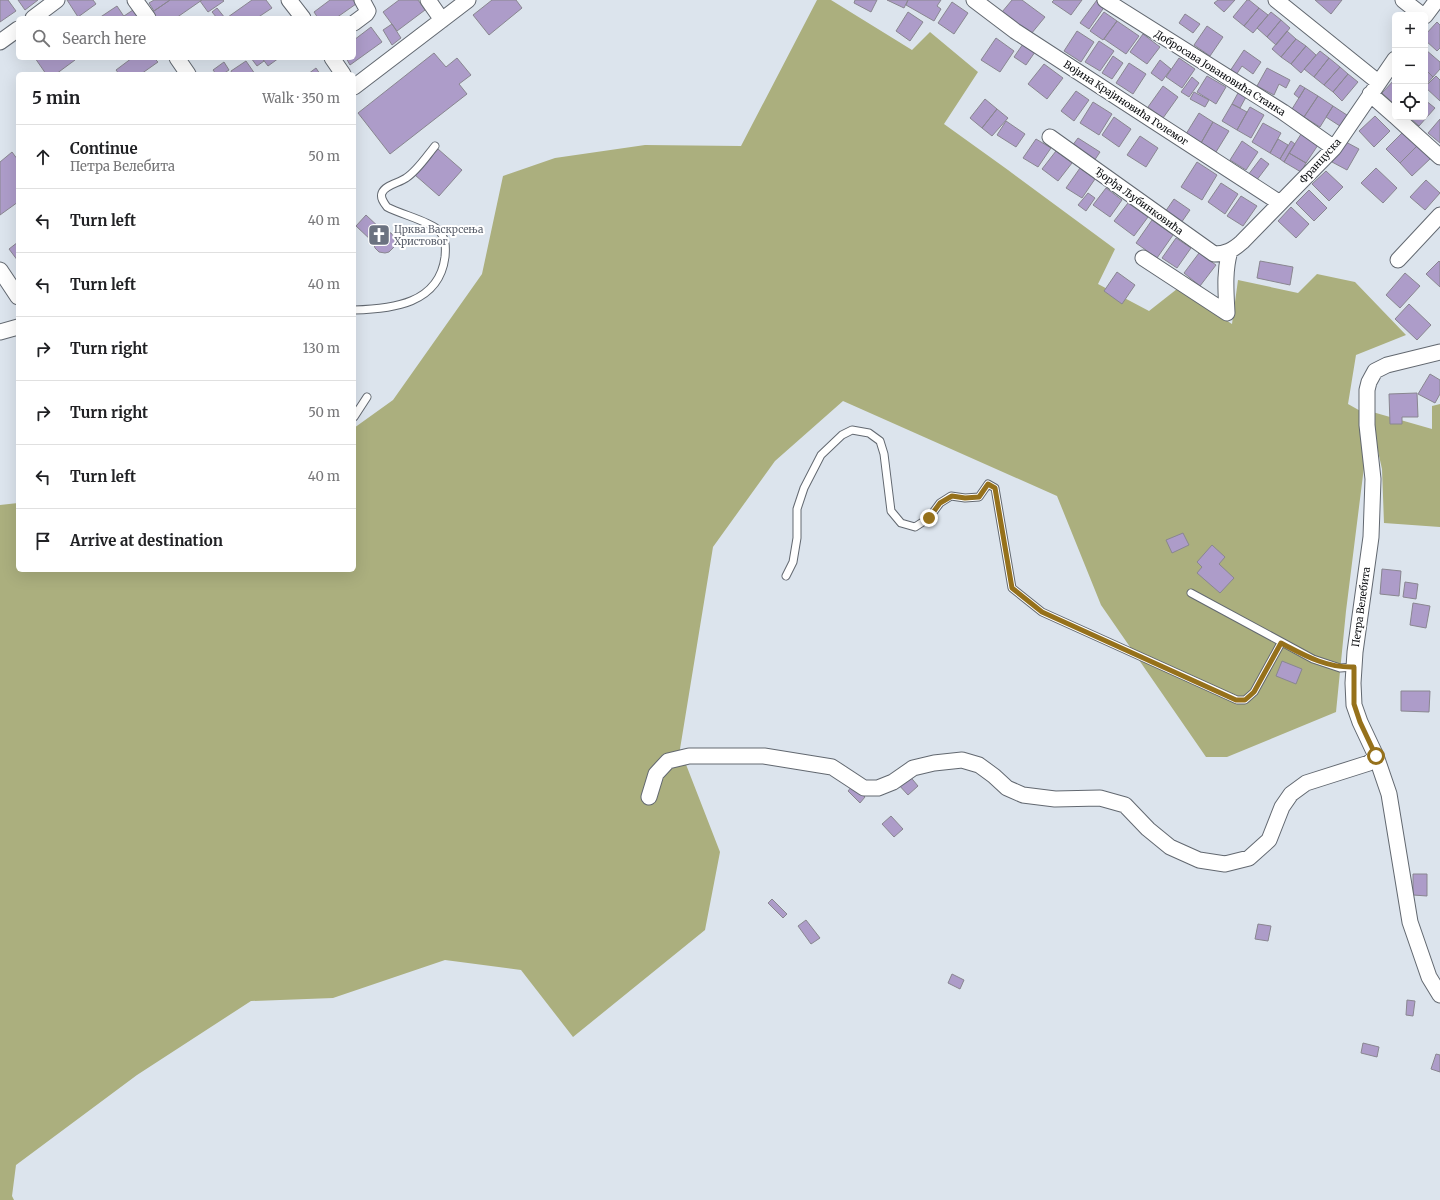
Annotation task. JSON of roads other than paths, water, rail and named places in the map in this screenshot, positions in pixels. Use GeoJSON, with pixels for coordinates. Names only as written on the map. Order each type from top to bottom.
{"type":"FeatureCollection","features":[{"type":"Feature","properties":{"kind":"street"},"geometry":{"type":"LineString","coordinates":[[36,16],[57,0]]}},
{"type":"Feature","properties":{"kind":"street"},"geometry":{"type":"LineString","coordinates":[[135,0],[147,16]]}},
{"type":"Feature","properties":{"kind":"street"},"geometry":{"type":"LineString","coordinates":[[289,0],[301,16]]}},
{"type":"Feature","properties":{"kind":"street"},"geometry":{"type":"LineString","coordinates":[[356,22],[368,11],[362,0]]}},
{"type":"Feature","properties":{"kind":"street"},"geometry":{"type":"LineString","coordinates":[[428,0],[442,20]]}},
{"type":"Feature","properties":{"kind":"street"},"geometry":{"type":"LineString","coordinates":[[356,85],[468,0]]}},
{"type":"Feature","properties":{"kind":"street","name":"Војина Крајиновића Големог"},"geometry":{"type":"LineString","coordinates":[[974,0],[1022,35],[1280,203]]}},
{"type":"Feature","properties":{"kind":"street","name":"Добросава Јовановића Станка"},"geometry":{"type":"LineString","coordinates":[[1105,0],[1283,112],[1334,148]]}},
{"type":"Feature","properties":{"kind":"street"},"geometry":{"type":"LineString","coordinates":[[1276,0],[1374,88],[1392,113]]}},
{"type":"Feature","properties":{"kind":"street"},"geometry":{"type":"LineString","coordinates":[[1404,0],[1431,10]]}},
{"type":"Feature","properties":{"kind":"street"},"geometry":{"type":"LineString","coordinates":[[0,42],[16,30]]}},
{"type":"Feature","properties":{"kind":"street"},"geometry":{"type":"LineString","coordinates":[[178,60],[187,72]]}},
{"type":"Feature","properties":{"kind":"street"},"geometry":{"type":"LineString","coordinates":[[333,60],[342,72]]}},
{"type":"Feature","properties":{"kind":"street","name":"Француска"},"geometry":{"type":"LineString","coordinates":[[1230,251],[1242,242],[1334,148],[1392,63]]}},
{"type":"Feature","properties":{"kind":"street"},"geometry":{"type":"LineString","coordinates":[[1398,120],[1440,157]]}},
{"type":"Feature","properties":{"kind":"street","name":"Ђорђа Љубинковића"},"geometry":{"type":"LineString","coordinates":[[1050,137],[1214,254],[1224,254],[1230,251]]}},
{"type":"Feature","properties":{"kind":"street"},"geometry":{"type":"LineString","coordinates":[[1398,260],[1440,215]]}},
{"type":"Feature","properties":{"kind":"street"},"geometry":{"type":"LineString","coordinates":[[1143,258],[1227,312],[1226,278],[1227,262],[1230,251]]}},
{"type":"Feature","properties":{"kind":"street"},"geometry":{"type":"LineString","coordinates":[[0,270],[16,294]]}},
{"type":"Feature","properties":{"kind":"street"},"geometry":{"type":"LineString","coordinates":[[0,332],[16,328]]}},
{"type":"Feature","properties":{"kind":"street","name":"Петра Велебита"},"geometry":{"type":"LineString","coordinates":[[1440,352],[1386,365],[1375,371],[1369,382],[1367,390],[1367,425],[1373,479],[1371,537],[1354,667],[1354,704],[1360,722],[1376,756],[1389,794],[1410,922],[1429,977],[1440,995]]}},
{"type":"Feature","properties":{"kind":"street"},"geometry":{"type":"LineString","coordinates":[[649,797],[656,774],[668,761],[690,756],[764,756],[832,767],[864,788],[878,788],[893,782],[913,768],[962,760],[979,765],[1007,788],[1023,795],[1055,799],[1100,798],[1125,805],[1148,829],[1170,847],[1199,860],[1226,864],[1249,858],[1269,840],[1282,807],[1291,794],[1306,783],[1369,763],[1376,756]]}},
{"type":"Feature","properties":{"kind":"lane"},"geometry":{"type":"LineString","coordinates":[[356,310],[394,307],[416,300],[428,290],[438,278],[444,262],[446,247],[444,237],[437,228],[396,213],[387,208],[382,197],[382,192],[385,188],[406,178],[414,171],[435,146]]}},
{"type":"Feature","properties":{"kind":"lane"},"geometry":{"type":"LineString","coordinates":[[356,414],[367,397]]}},
{"type":"Feature","properties":{"kind":"lane"},"geometry":{"type":"LineString","coordinates":[[786,576],[793,562],[797,538],[797,509],[804,488],[821,455],[842,434],[852,430],[869,433],[880,441],[884,454],[891,511],[901,523],[915,527],[929,518],[940,503],[952,496],[965,498],[979,497],[988,484],[995,488],[1012,588],[1042,612],[1236,700],[1245,700],[1254,692],[1281,643]]}},
{"type":"Feature","properties":{"kind":"lane"},"geometry":{"type":"LineString","coordinates":[[1191,593],[1312,659],[1340,668],[1354,667]]}},
{"type":"Feature","properties":{"kind":"place","name":"Црква Васкрсења Христовог"},"geometry":{"type":"Point","coordinates":[379,235]}}]}
